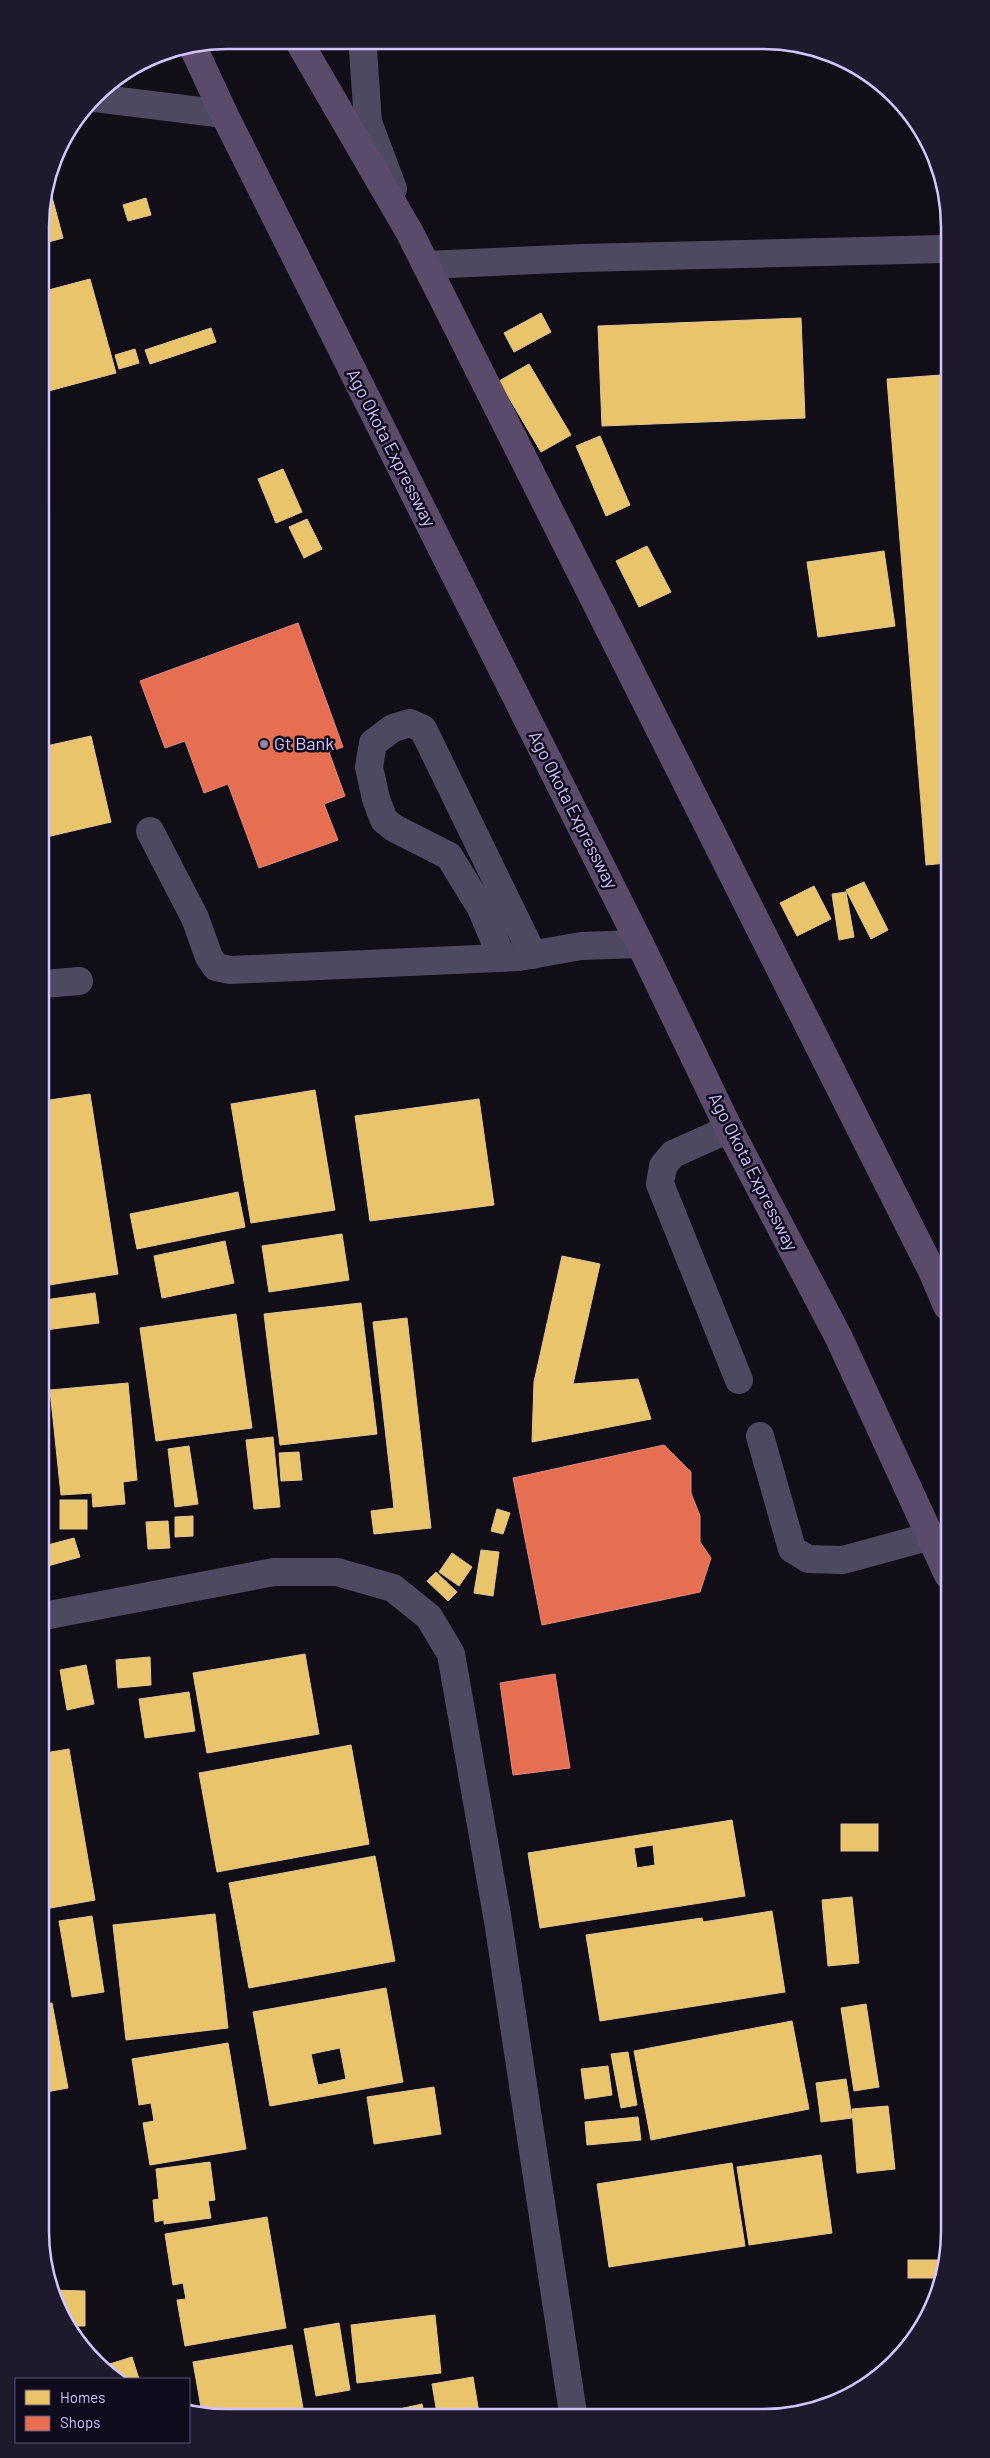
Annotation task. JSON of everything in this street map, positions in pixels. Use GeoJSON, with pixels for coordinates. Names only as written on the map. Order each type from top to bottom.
{"type":"FeatureCollection","features":[{"type":"Feature","properties":{"kind":"main road"},"geometry":{"type":"LineString","coordinates":[[303,49],[410,233],[565,545],[743,894],[941,1293]]}},
{"type":"Feature","properties":{"kind":"main road","name":"Ago Okota Expressway"},"geometry":{"type":"LineString","coordinates":[[195,51],[224,114],[640,944],[729,1129],[839,1338],[941,1559]]}},
{"type":"Feature","properties":{"kind":"street"},"geometry":{"type":"LineString","coordinates":[[363,49],[368,122],[410,233]]}},
{"type":"Feature","properties":{"kind":"street"},"geometry":{"type":"LineString","coordinates":[[103,99],[224,114]]}},
{"type":"Feature","properties":{"kind":"street"},"geometry":{"type":"LineString","coordinates":[[426,265],[582,258],[941,249]]}},
{"type":"Feature","properties":{"kind":"street"},"geometry":{"type":"LineString","coordinates":[[502,958],[481,908],[449,856],[394,828],[384,820],[376,799],[368,767],[373,743],[393,728],[410,723],[423,730],[534,955]]}},
{"type":"Feature","properties":{"kind":"street"},"geometry":{"type":"LineString","coordinates":[[150,831],[195,918],[209,957],[216,967],[230,970],[502,958],[534,955],[581,946],[640,944]]}},
{"type":"Feature","properties":{"kind":"street"},"geometry":{"type":"LineString","coordinates":[[49,984],[79,981]]}},
{"type":"Feature","properties":{"kind":"street"},"geometry":{"type":"LineString","coordinates":[[729,1129],[673,1154],[663,1166],[660,1184],[739,1380]]}},
{"type":"Feature","properties":{"kind":"street"},"geometry":{"type":"LineString","coordinates":[[760,1436],[792,1549],[808,1559],[843,1560],[931,1536]]}},
{"type":"Feature","properties":{"kind":"street"},"geometry":{"type":"LineString","coordinates":[[49,1615],[274,1572],[337,1572],[393,1588],[429,1618],[451,1654],[498,1921],[572,2409]]}},
{"type":"Feature","properties":{"kind":"building: Homes"},"geometry":{"type":"Polygon","coordinates":[[[51,197],[63,238],[49,242],[49,216],[51,197]]]}},
{"type":"Feature","properties":{"kind":"building: Homes"},"geometry":{"type":"Polygon","coordinates":[[[146,198],[151,215],[128,221],[123,205],[146,198]]]}},
{"type":"Feature","properties":{"kind":"building: Homes"},"geometry":{"type":"Polygon","coordinates":[[[90,279],[116,373],[49,391],[49,290],[90,279]]]}},
{"type":"Feature","properties":{"kind":"building: Homes"},"geometry":{"type":"Polygon","coordinates":[[[541,313],[551,332],[514,352],[504,333],[541,313]]]}},
{"type":"Feature","properties":{"kind":"building: Homes"},"geometry":{"type":"Polygon","coordinates":[[[801,318],[805,418],[602,426],[598,326],[801,318]]]}},
{"type":"Feature","properties":{"kind":"building: Homes"},"geometry":{"type":"Polygon","coordinates":[[[211,328],[216,342],[150,364],[145,350],[211,328]]]}},
{"type":"Feature","properties":{"kind":"building: Homes"},"geometry":{"type":"Polygon","coordinates":[[[135,349],[139,363],[119,369],[115,355],[135,349]]]}},
{"type":"Feature","properties":{"kind":"building: Homes"},"geometry":{"type":"Polygon","coordinates":[[[529,364],[571,435],[541,452],[499,381],[529,364]]]}},
{"type":"Feature","properties":{"kind":"building: Homes"},"geometry":{"type":"Polygon","coordinates":[[[941,375],[941,864],[926,865],[887,379],[941,375]]]}},
{"type":"Feature","properties":{"kind":"building: Homes"},"geometry":{"type":"Polygon","coordinates":[[[600,436],[630,505],[606,516],[576,446],[600,436]]]}},
{"type":"Feature","properties":{"kind":"building: Homes"},"geometry":{"type":"Polygon","coordinates":[[[283,469],[302,512],[276,523],[258,479],[283,469]]]}},
{"type":"Feature","properties":{"kind":"building: Homes"},"geometry":{"type":"Polygon","coordinates":[[[307,519],[322,549],[304,558],[289,527],[307,519]]]}},
{"type":"Feature","properties":{"kind":"building: Homes"},"geometry":{"type":"Polygon","coordinates":[[[647,546],[671,592],[639,607],[616,561],[647,546]]]}},
{"type":"Feature","properties":{"kind":"building: Homes"},"geometry":{"type":"Polygon","coordinates":[[[884,551],[895,626],[818,637],[807,562],[884,551]]]}},
{"type":"Feature","properties":{"kind":"building: Homes"},"geometry":{"type":"Polygon","coordinates":[[[91,736],[111,822],[49,836],[49,745],[91,736]]]}},
{"type":"Feature","properties":{"kind":"building: Homes"},"geometry":{"type":"Polygon","coordinates":[[[864,882],[888,930],[871,939],[846,890],[864,882]]]}},
{"type":"Feature","properties":{"kind":"building: Homes"},"geometry":{"type":"Polygon","coordinates":[[[814,886],[831,919],[797,936],[780,903],[814,886]]]}},
{"type":"Feature","properties":{"kind":"building: Homes"},"geometry":{"type":"Polygon","coordinates":[[[846,892],[854,937],[839,940],[832,894],[846,892]]]}},
{"type":"Feature","properties":{"kind":"building: Homes"},"geometry":{"type":"Polygon","coordinates":[[[315,1090],[335,1210],[251,1223],[231,1104],[315,1090]]]}},
{"type":"Feature","properties":{"kind":"building: Homes"},"geometry":{"type":"Polygon","coordinates":[[[90,1094],[118,1274],[49,1285],[49,1100],[90,1094]]]}},
{"type":"Feature","properties":{"kind":"building: Homes"},"geometry":{"type":"Polygon","coordinates":[[[479,1099],[494,1205],[370,1221],[355,1116],[479,1099]]]}},
{"type":"Feature","properties":{"kind":"building: Homes"},"geometry":{"type":"Polygon","coordinates":[[[238,1192],[245,1227],[137,1249],[130,1214],[238,1192]]]}},
{"type":"Feature","properties":{"kind":"building: Homes"},"geometry":{"type":"Polygon","coordinates":[[[342,1234],[349,1280],[269,1292],[262,1246],[342,1234]]]}},
{"type":"Feature","properties":{"kind":"building: Homes"},"geometry":{"type":"Polygon","coordinates":[[[225,1241],[234,1283],[162,1298],[154,1256],[225,1241]]]}},
{"type":"Feature","properties":{"kind":"building: Homes"},"geometry":{"type":"Polygon","coordinates":[[[562,1256],[600,1264],[573,1384],[638,1379],[651,1419],[532,1442],[534,1382],[562,1256]]]}},
{"type":"Feature","properties":{"kind":"building: Homes"},"geometry":{"type":"Polygon","coordinates":[[[95,1293],[99,1323],[49,1329],[49,1299],[95,1293]]]}},
{"type":"Feature","properties":{"kind":"building: Homes"},"geometry":{"type":"Polygon","coordinates":[[[361,1303],[377,1434],[280,1445],[264,1314],[361,1303]]]}},
{"type":"Feature","properties":{"kind":"building: Homes"},"geometry":{"type":"Polygon","coordinates":[[[236,1314],[252,1428],[156,1441],[140,1328],[236,1314]]]}},
{"type":"Feature","properties":{"kind":"building: Homes"},"geometry":{"type":"Polygon","coordinates":[[[407,1318],[431,1528],[374,1534],[371,1511],[394,1508],[373,1322],[407,1318]]]}},
{"type":"Feature","properties":{"kind":"building: Homes"},"geometry":{"type":"Polygon","coordinates":[[[128,1383],[137,1480],[123,1482],[125,1504],[93,1507],[92,1493],[61,1495],[50,1390],[128,1383]]]}},
{"type":"Feature","properties":{"kind":"building: Homes"},"geometry":{"type":"Polygon","coordinates":[[[273,1437],[280,1507],[254,1509],[246,1440],[273,1437]]]}},
{"type":"Feature","properties":{"kind":"building: Homes"},"geometry":{"type":"Polygon","coordinates":[[[189,1446],[198,1504],[175,1507],[168,1449],[189,1446]]]}},
{"type":"Feature","properties":{"kind":"building: Homes"},"geometry":{"type":"Polygon","coordinates":[[[299,1452],[302,1480],[281,1481],[279,1453],[299,1452]]]}},
{"type":"Feature","properties":{"kind":"building: Homes"},"geometry":{"type":"Polygon","coordinates":[[[60,1500],[87,1500],[87,1529],[60,1529],[60,1500]]]}},
{"type":"Feature","properties":{"kind":"building: Homes"},"geometry":{"type":"Polygon","coordinates":[[[497,1509],[510,1513],[503,1534],[491,1531],[497,1509]]]}},
{"type":"Feature","properties":{"kind":"building: Homes"},"geometry":{"type":"Polygon","coordinates":[[[193,1516],[193,1536],[175,1537],[175,1517],[193,1516]]]}},
{"type":"Feature","properties":{"kind":"building: Homes"},"geometry":{"type":"Polygon","coordinates":[[[168,1521],[170,1548],[148,1549],[146,1522],[168,1521]]]}},
{"type":"Feature","properties":{"kind":"building: Homes"},"geometry":{"type":"Polygon","coordinates":[[[74,1538],[80,1557],[49,1566],[49,1545],[74,1538]]]}},
{"type":"Feature","properties":{"kind":"building: Homes"},"geometry":{"type":"Polygon","coordinates":[[[481,1550],[499,1552],[493,1596],[474,1593],[481,1550]]]}},
{"type":"Feature","properties":{"kind":"building: Homes"},"geometry":{"type":"Polygon","coordinates":[[[452,1553],[472,1567],[459,1586],[439,1572],[452,1553]]]}},
{"type":"Feature","properties":{"kind":"building: Homes"},"geometry":{"type":"Polygon","coordinates":[[[436,1572],[457,1592],[448,1601],[427,1581],[436,1572]]]}},
{"type":"Feature","properties":{"kind":"building: Homes"},"geometry":{"type":"Polygon","coordinates":[[[305,1654],[319,1734],[207,1753],[193,1673],[305,1654]]]}},
{"type":"Feature","properties":{"kind":"building: Homes"},"geometry":{"type":"Polygon","coordinates":[[[150,1657],[151,1685],[118,1688],[116,1660],[150,1657]]]}},
{"type":"Feature","properties":{"kind":"building: Homes"},"geometry":{"type":"Polygon","coordinates":[[[86,1665],[94,1704],[67,1710],[60,1670],[86,1665]]]}},
{"type":"Feature","properties":{"kind":"building: Homes"},"geometry":{"type":"Polygon","coordinates":[[[189,1692],[195,1731],[145,1738],[139,1699],[189,1692]]]}},
{"type":"Feature","properties":{"kind":"building: Homes"},"geometry":{"type":"Polygon","coordinates":[[[351,1745],[369,1844],[217,1872],[199,1773],[351,1745]]]}},
{"type":"Feature","properties":{"kind":"building: Homes"},"geometry":{"type":"Polygon","coordinates":[[[69,1749],[95,1900],[49,1908],[49,1752],[69,1749]]]}},
{"type":"Feature","properties":{"kind":"building: Homes"},"geometry":{"type":"Polygon","coordinates":[[[732,1820],[745,1896],[540,1928],[528,1853],[732,1820]],[[653,1845],[634,1848],[637,1868],[655,1865],[653,1845]]]}},
{"type":"Feature","properties":{"kind":"building: Homes"},"geometry":{"type":"Polygon","coordinates":[[[841,1824],[878,1824],[878,1851],[841,1851],[841,1824]]]}},
{"type":"Feature","properties":{"kind":"building: Homes"},"geometry":{"type":"Polygon","coordinates":[[[375,1856],[395,1961],[249,1988],[229,1883],[375,1856]]]}},
{"type":"Feature","properties":{"kind":"building: Homes"},"geometry":{"type":"Polygon","coordinates":[[[852,1897],[859,1963],[828,1966],[822,1900],[852,1897]]]}},
{"type":"Feature","properties":{"kind":"building: Homes"},"geometry":{"type":"Polygon","coordinates":[[[772,1911],[785,1992],[600,2021],[586,1935],[702,1918],[703,1922],[772,1911]]]}},
{"type":"Feature","properties":{"kind":"building: Homes"},"geometry":{"type":"Polygon","coordinates":[[[215,1914],[228,2028],[126,2040],[113,1925],[215,1914]]]}},
{"type":"Feature","properties":{"kind":"building: Homes"},"geometry":{"type":"Polygon","coordinates":[[[92,1916],[104,1992],[72,1997],[59,1921],[92,1916]]]}},
{"type":"Feature","properties":{"kind":"building: Homes"},"geometry":{"type":"Polygon","coordinates":[[[386,1988],[403,2082],[270,2106],[253,2012],[386,1988]],[[340,2048],[311,2054],[318,2085],[346,2079],[340,2048]]]}},
{"type":"Feature","properties":{"kind":"building: Homes"},"geometry":{"type":"Polygon","coordinates":[[[52,2003],[68,2088],[49,2091],[49,2004],[52,2003]]]}},
{"type":"Feature","properties":{"kind":"building: Homes"},"geometry":{"type":"Polygon","coordinates":[[[866,2004],[879,2087],[854,2091],[841,2008],[866,2004]]]}},
{"type":"Feature","properties":{"kind":"building: Homes"},"geometry":{"type":"Polygon","coordinates":[[[792,2021],[809,2109],[651,2140],[634,2051],[792,2021]]]}},
{"type":"Feature","properties":{"kind":"building: Homes"},"geometry":{"type":"Polygon","coordinates":[[[228,2043],[246,2149],[150,2165],[143,2123],[154,2121],[151,2103],[139,2105],[132,2059],[228,2043]]]}},
{"type":"Feature","properties":{"kind":"building: Homes"},"geometry":{"type":"Polygon","coordinates":[[[628,2052],[637,2105],[621,2108],[611,2054],[628,2052]]]}},
{"type":"Feature","properties":{"kind":"building: Homes"},"geometry":{"type":"Polygon","coordinates":[[[608,2066],[612,2095],[585,2099],[581,2069],[608,2066]]]}},
{"type":"Feature","properties":{"kind":"building: Homes"},"geometry":{"type":"Polygon","coordinates":[[[846,2079],[852,2118],[821,2122],[816,2083],[846,2079]]]}},
{"type":"Feature","properties":{"kind":"building: Homes"},"geometry":{"type":"Polygon","coordinates":[[[434,2087],[441,2134],[374,2144],[367,2097],[434,2087]]]}},
{"type":"Feature","properties":{"kind":"building: Homes"},"geometry":{"type":"Polygon","coordinates":[[[888,2106],[895,2169],[857,2173],[852,2109],[888,2106]]]}},
{"type":"Feature","properties":{"kind":"building: Homes"},"geometry":{"type":"Polygon","coordinates":[[[638,2117],[641,2140],[587,2145],[585,2122],[638,2117]]]}},
{"type":"Feature","properties":{"kind":"building: Homes"},"geometry":{"type":"Polygon","coordinates":[[[821,2155],[832,2233],[749,2245],[737,2167],[821,2155]]]}},
{"type":"Feature","properties":{"kind":"building: Homes"},"geometry":{"type":"Polygon","coordinates":[[[210,2162],[215,2200],[208,2201],[211,2218],[164,2224],[164,2220],[155,2222],[153,2200],[159,2199],[156,2169],[210,2162]]]}},
{"type":"Feature","properties":{"kind":"building: Homes"},"geometry":{"type":"Polygon","coordinates":[[[732,2163],[745,2246],[609,2267],[597,2184],[732,2163]]]}},
{"type":"Feature","properties":{"kind":"building: Homes"},"geometry":{"type":"Polygon","coordinates":[[[267,2217],[286,2328],[185,2346],[177,2300],[186,2299],[183,2283],[173,2285],[165,2234],[267,2217]]]}},
{"type":"Feature","properties":{"kind":"building: Homes"},"geometry":{"type":"Polygon","coordinates":[[[908,2260],[939,2260],[935,2278],[908,2278],[908,2260]]]}},
{"type":"Feature","properties":{"kind":"building: Homes"},"geometry":{"type":"Polygon","coordinates":[[[59,2290],[85,2291],[85,2326],[77,2326],[59,2290]]]}},
{"type":"Feature","properties":{"kind":"building: Homes"},"geometry":{"type":"Polygon","coordinates":[[[435,2315],[441,2373],[357,2383],[351,2325],[435,2315]]]}},
{"type":"Feature","properties":{"kind":"building: Homes"},"geometry":{"type":"Polygon","coordinates":[[[339,2323],[350,2390],[316,2396],[304,2329],[339,2323]]]}},
{"type":"Feature","properties":{"kind":"building: Homes"},"geometry":{"type":"Polygon","coordinates":[[[292,2345],[303,2409],[201,2408],[193,2362],[292,2345]]]}},
{"type":"Feature","properties":{"kind":"building: Homes"},"geometry":{"type":"Polygon","coordinates":[[[132,2357],[139,2378],[127,2378],[109,2364],[132,2357]]]}},
{"type":"Feature","properties":{"kind":"building: Homes"},"geometry":{"type":"Polygon","coordinates":[[[473,2377],[478,2409],[436,2409],[432,2384],[473,2377]]]}},
{"type":"Feature","properties":{"kind":"building: Homes"},"geometry":{"type":"Polygon","coordinates":[[[422,2404],[423,2409],[400,2409],[422,2404]]]}},
{"type":"Feature","properties":{"kind":"building: Shops","name":"Gt Bank"},"geometry":{"type":"Polygon","coordinates":[[[298,623],[343,747],[329,752],[345,796],[324,804],[338,840],[259,868],[228,784],[204,793],[185,741],[165,748],[140,681],[298,623]]]}},
{"type":"Feature","properties":{"kind":"building: Shops"},"geometry":{"type":"Polygon","coordinates":[[[664,1445],[691,1472],[691,1493],[700,1516],[700,1542],[711,1558],[700,1592],[542,1625],[513,1478],[664,1445]]]}},
{"type":"Feature","properties":{"kind":"building: Shops"},"geometry":{"type":"Polygon","coordinates":[[[555,1674],[570,1768],[513,1775],[500,1683],[555,1674]]]}},
{"type":"Feature","properties":{"kind":"place","name":"Gt Bank"},"geometry":{"type":"Point","coordinates":[264,744]}}]}
